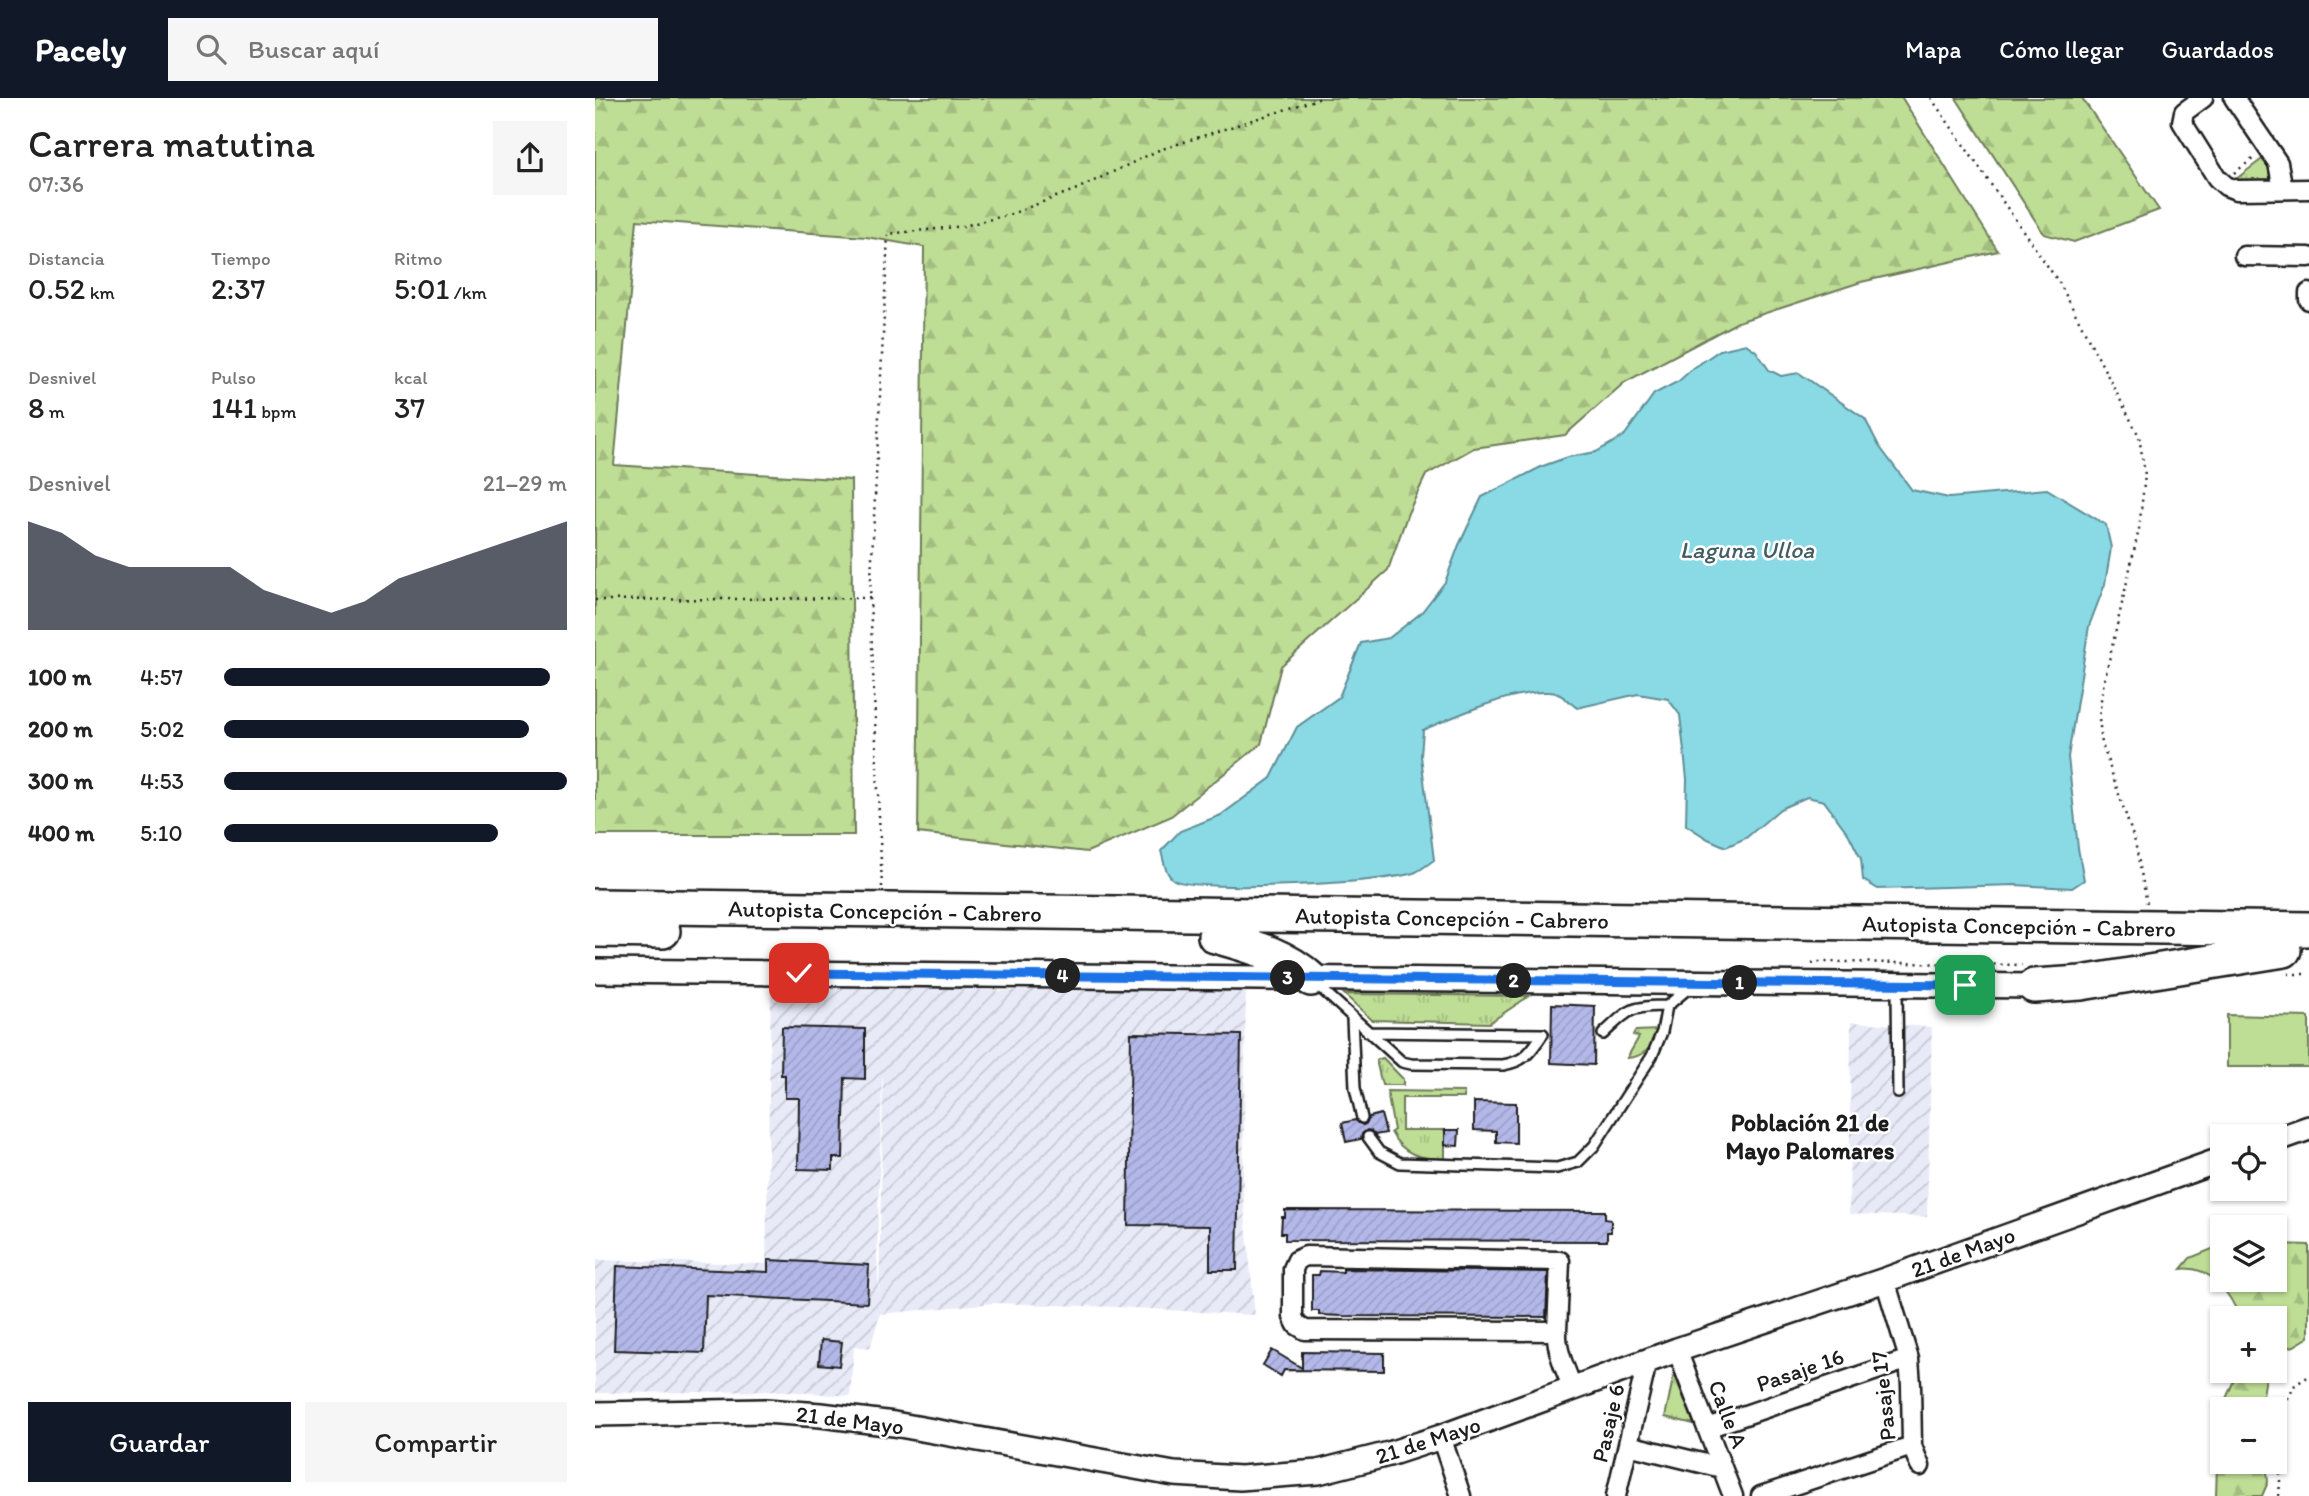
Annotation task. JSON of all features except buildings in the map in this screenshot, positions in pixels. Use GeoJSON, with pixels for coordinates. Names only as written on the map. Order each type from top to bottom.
{"type":"FeatureCollection","features":[{"type":"Feature","properties":{"kind":"highway","name":"Autopista Concepción - Cabrero"},"geometry":{"type":"LineString","coordinates":[[595,906],[2152,927],[2301,942]]}},
{"type":"Feature","properties":{"kind":"highway","name":"Autopista Concepción - Cabrero"},"geometry":{"type":"LineString","coordinates":[[595,930],[2301,942]]}},
{"type":"Feature","properties":{"kind":"highway"},"geometry":{"type":"LineString","coordinates":[[1215,936],[1277,956],[1300,968],[1311,979]]}},
{"type":"Feature","properties":{"kind":"highway"},"geometry":{"type":"LineString","coordinates":[[2034,986],[2081,983],[2301,942]]}},
{"type":"Feature","properties":{"kind":"street"},"geometry":{"type":"LineString","coordinates":[[2203,98],[2184,112],[2182,122],[2221,183],[2237,190],[2309,189]]}},
{"type":"Feature","properties":{"kind":"street"},"geometry":{"type":"LineString","coordinates":[[2234,98],[2282,173],[2284,189]]}},
{"type":"Feature","properties":{"kind":"street"},"geometry":{"type":"LineString","coordinates":[[2244,256],[2309,257]]}},
{"type":"Feature","properties":{"kind":"street"},"geometry":{"type":"LineString","coordinates":[[2309,293],[2309,300]]}},
{"type":"Feature","properties":{"kind":"street"},"geometry":{"type":"LineString","coordinates":[[595,971],[2034,986]]}},
{"type":"Feature","properties":{"kind":"street"},"geometry":{"type":"LineString","coordinates":[[2287,1136],[2309,1128]]}},
{"type":"Feature","properties":{"kind":"street","name":"21 de Mayo"},"geometry":{"type":"LineString","coordinates":[[595,1414],[765,1411],[821,1415],[894,1424],[1174,1474],[1240,1478],[1318,1472],[1389,1454],[1441,1437],[1677,1350],[1885,1280],[2210,1164]]}},
{"type":"Feature","properties":{"kind":"street"},"geometry":{"type":"LineString","coordinates":[[1557,1331],[1305,1330],[1297,1325],[1293,1317],[1293,1269],[1297,1261],[1306,1256],[1560,1261],[1558,1350],[1573,1390]]}},
{"type":"Feature","properties":{"kind":"street","name":"Pasaje 17"},"geometry":{"type":"LineString","coordinates":[[1885,1280],[1909,1359],[1912,1446],[1920,1466]]}},
{"type":"Feature","properties":{"kind":"street","name":"Calle A"},"geometry":{"type":"LineString","coordinates":[[1677,1350],[1733,1496]]}},
{"type":"Feature","properties":{"kind":"street","name":"Pasaje 16"},"geometry":{"type":"LineString","coordinates":[[1707,1428],[1909,1359]]}},
{"type":"Feature","properties":{"kind":"street","name":"Pasaje 6"},"geometry":{"type":"LineString","coordinates":[[1616,1496],[1647,1362]]}},
{"type":"Feature","properties":{"kind":"street"},"geometry":{"type":"LineString","coordinates":[[1441,1437],[1461,1496]]}},
{"type":"Feature","properties":{"kind":"street"},"geometry":{"type":"LineString","coordinates":[[1628,1445],[1723,1468]]}},
{"type":"Feature","properties":{"kind":"street"},"geometry":{"type":"LineString","coordinates":[[1761,1496],[1912,1446]]}},
{"type":"Feature","properties":{"kind":"lane"},"geometry":{"type":"LineString","coordinates":[[1311,979],[1352,1018],[1402,1062],[1477,1065],[1514,1063],[1526,1057],[1542,1034],[1368,1032]]}},
{"type":"Feature","properties":{"kind":"lane"},"geometry":{"type":"LineString","coordinates":[[1603,1034],[1626,1013],[1640,1006],[1667,1006],[1695,983]]}},
{"type":"Feature","properties":{"kind":"lane"},"geometry":{"type":"LineString","coordinates":[[1897,985],[1898,1093]]}},
{"type":"Feature","properties":{"kind":"lane"},"geometry":{"type":"LineString","coordinates":[[1368,1137],[1379,1152],[1400,1163],[1568,1167],[1589,1152],[1652,1056],[1662,1032],[1667,1006]]}},
{"type":"Feature","properties":{"kind":"lane"},"geometry":{"type":"LineString","coordinates":[[1352,1018],[1355,1088],[1361,1118]]}},
{"type":"Feature","properties":{"kind":"path"},"geometry":{"type":"LineString","coordinates":[[883,911],[870,598],[888,234],[964,226],[1011,214],[1077,189],[1159,150],[1321,98]]}},
{"type":"Feature","properties":{"kind":"path"},"geometry":{"type":"LineString","coordinates":[[1931,98],[2060,284],[2139,436],[2145,475],[2139,529],[2102,691],[2099,718],[2102,744],[2109,768],[2136,842],[2152,927]]}},
{"type":"Feature","properties":{"kind":"path"},"geometry":{"type":"LineString","coordinates":[[2221,183],[2267,148]]}},
{"type":"Feature","properties":{"kind":"path"},"geometry":{"type":"LineString","coordinates":[[595,600],[870,598]]}},
{"type":"Feature","properties":{"kind":"path"},"geometry":{"type":"LineString","coordinates":[[2279,1496],[2285,1404],[2295,1385],[2309,1376]]}},
{"type":"Feature","properties":{"kind":"shaded area"},"geometry":{"type":"Polygon","coordinates":[[[884,984],[1005,991],[1124,984],[1246,984],[1243,1195],[1255,1315],[994,1303],[880,1314],[870,1348],[854,1346],[850,1396],[784,1391],[595,1393],[595,1260],[766,1264],[771,986],[884,984]],[[883,1079],[877,1257],[879,1295],[883,1079]]]}},
{"type":"Feature","properties":{"kind":"shaded area"},"geometry":{"type":"Polygon","coordinates":[[[1851,1022],[1932,1027],[1927,1217],[1849,1214],[1851,1022]]]}},
{"type":"Feature","properties":{"kind":"green space"},"geometry":{"type":"Polygon","coordinates":[[[595,98],[1902,98],[1998,251],[1861,282],[1738,322],[1625,382],[1565,435],[1474,448],[1426,475],[1408,513],[1388,570],[1281,666],[1261,744],[1170,817],[1087,852],[918,833],[924,247],[866,237],[637,220],[614,465],[851,480],[854,835],[595,835],[595,98]]]}},
{"type":"Feature","properties":{"kind":"green space"},"geometry":{"type":"Polygon","coordinates":[[[1956,98],[2082,98],[2159,210],[2074,242],[2044,234],[1956,98]]]}},
{"type":"Feature","properties":{"kind":"green space"},"geometry":{"type":"Polygon","coordinates":[[[2266,156],[2277,184],[2232,182],[2266,156]]]}},
{"type":"Feature","properties":{"kind":"green space"},"geometry":{"type":"Polygon","coordinates":[[[1344,994],[1529,996],[1489,1023],[1372,1020],[1344,994]]]}},
{"type":"Feature","properties":{"kind":"green space"},"geometry":{"type":"Polygon","coordinates":[[[2227,1015],[2309,1017],[2309,1067],[2227,1067],[2227,1015]]]}},
{"type":"Feature","properties":{"kind":"green space"},"geometry":{"type":"Polygon","coordinates":[[[1659,1030],[1647,1050],[1627,1058],[1639,1037],[1633,1035],[1635,1031],[1659,1030]]]}},
{"type":"Feature","properties":{"kind":"green space"},"geometry":{"type":"Polygon","coordinates":[[[1383,1058],[1403,1079],[1403,1085],[1382,1085],[1376,1060],[1383,1058]]]}},
{"type":"Feature","properties":{"kind":"green space"},"geometry":{"type":"Polygon","coordinates":[[[1387,1091],[1464,1092],[1464,1098],[1402,1098],[1402,1130],[1445,1130],[1445,1160],[1413,1154],[1401,1146],[1391,1132],[1394,1130],[1387,1091]]]}},
{"type":"Feature","properties":{"kind":"green space"},"geometry":{"type":"Polygon","coordinates":[[[2287,1244],[2309,1245],[2309,1337],[2287,1348],[2287,1306],[2234,1306],[2226,1292],[2287,1292],[2287,1244]]]}},
{"type":"Feature","properties":{"kind":"green space"},"geometry":{"type":"Polygon","coordinates":[[[2210,1250],[2210,1276],[2201,1271],[2181,1269],[2190,1258],[2210,1250]]]}},
{"type":"Feature","properties":{"kind":"green space"},"geometry":{"type":"Polygon","coordinates":[[[1674,1374],[1694,1424],[1665,1417],[1674,1374]]]}},
{"type":"Feature","properties":{"kind":"green space"},"geometry":{"type":"Polygon","coordinates":[[[2233,1383],[2265,1383],[2263,1397],[2227,1397],[2233,1383]]]}},
{"type":"Feature","properties":{"kind":"green space"},"geometry":{"type":"Polygon","coordinates":[[[2217,1474],[2267,1474],[2268,1482],[2262,1496],[2216,1496],[2217,1474]]]}},
{"type":"Feature","properties":{"kind":"water","name":"Laguna Ulloa"},"geometry":{"type":"Polygon","coordinates":[[[1746,344],[1756,351],[1769,370],[1781,376],[1799,373],[1865,419],[1879,446],[1912,490],[1949,498],[2047,489],[2106,525],[2111,548],[2105,584],[2089,626],[2068,757],[2084,880],[2072,888],[2015,885],[1878,889],[1863,880],[1861,859],[1849,835],[1824,801],[1807,797],[1780,809],[1746,838],[1726,847],[1686,825],[1687,779],[1680,715],[1668,699],[1638,694],[1577,708],[1553,692],[1535,692],[1502,699],[1423,730],[1421,756],[1434,860],[1416,872],[1370,880],[1254,886],[1190,884],[1171,877],[1161,851],[1180,831],[1221,815],[1271,778],[1297,727],[1339,697],[1361,643],[1389,638],[1421,613],[1445,582],[1482,497],[1543,466],[1568,457],[1596,452],[1624,436],[1654,394],[1679,381],[1720,350],[1746,344]]]}},
{"type":"Feature","properties":{"kind":"district","name":"Población 21 de Mayo Palomares"},"geometry":{"type":"Point","coordinates":[1810,1137]}},
{"type":"Feature","properties":{"kind":"route"},"geometry":{"type":"LineString","coordinates":[[799,973],[1965,985]]}}]}
